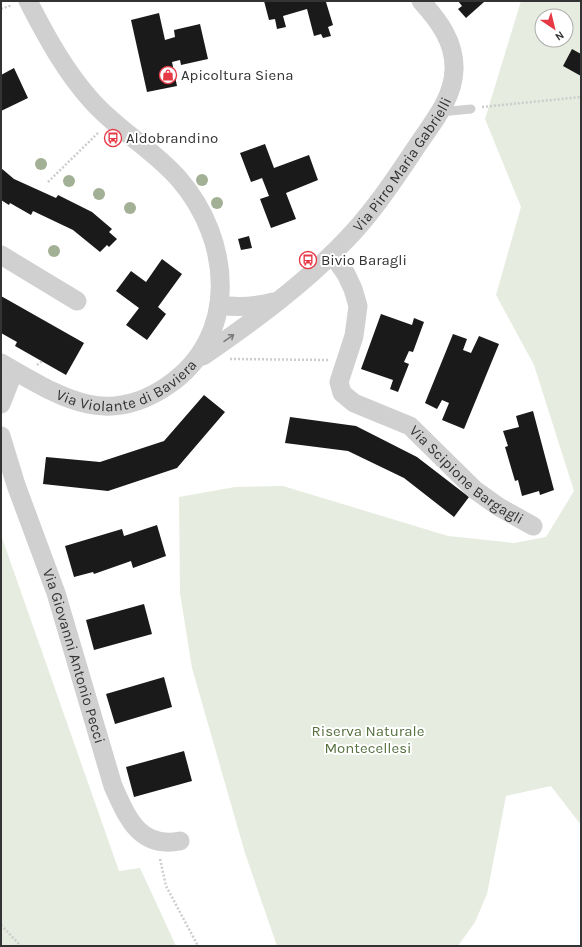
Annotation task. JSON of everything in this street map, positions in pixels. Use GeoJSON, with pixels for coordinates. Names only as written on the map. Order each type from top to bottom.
{"type":"FeatureCollection","features":[{"type":"Feature","properties":{"kind":"street","name":"Via Violante di Baviera"},"geometry":{"type":"LineString","coordinates":[[8,367],[67,399],[91,405],[122,405],[150,396],[179,378],[196,360],[211,336],[217,322],[220,304],[221,279],[215,248],[207,225],[188,190],[167,166],[106,116],[91,101],[59,58],[28,1]]}},
{"type":"Feature","properties":{"kind":"street","name":"Via Pirro Maria Gabrielli"},"geometry":{"type":"LineString","coordinates":[[196,360],[251,322],[332,254],[351,235],[371,210],[440,112],[452,84],[454,69],[453,54],[445,31],[421,1]]}},
{"type":"Feature","properties":{"kind":"street","name":"Via Scipione Bargagli"},"geometry":{"type":"LineString","coordinates":[[332,254],[341,265],[348,278],[358,306],[356,328],[339,382],[342,393],[347,399],[354,403],[410,426],[475,490],[499,507],[533,526]]}},
{"type":"Feature","properties":{"kind":"street"},"geometry":{"type":"LineString","coordinates":[[1,255],[77,301]]}},
{"type":"Feature","properties":{"kind":"street","name":"Via Pirro Maria Gabrielli"},"geometry":{"type":"LineString","coordinates":[[220,304],[237,308],[250,307],[276,301]]}},
{"type":"Feature","properties":{"kind":"street"},"geometry":{"type":"LineString","coordinates":[[1,404],[8,367]]}},
{"type":"Feature","properties":{"kind":"street","name":"Via Giovanni Antonio Pecci"},"geometry":{"type":"LineString","coordinates":[[1,436],[16,485],[56,593],[113,786],[131,822],[144,836],[157,842]]}},
{"type":"Feature","properties":{"kind":"street"},"geometry":{"type":"LineString","coordinates":[[157,842],[163,843],[180,841]]}},
{"type":"Feature","properties":{"kind":"lane"},"geometry":{"type":"LineString","coordinates":[[440,112],[471,109]]}},
{"type":"Feature","properties":{"kind":"path"},"geometry":{"type":"LineString","coordinates":[[471,109],[581,97]]}},
{"type":"Feature","properties":{"kind":"path"},"geometry":{"type":"LineString","coordinates":[[48,182],[102,129]]}},
{"type":"Feature","properties":{"kind":"path"},"geometry":{"type":"LineString","coordinates":[[225,359],[346,360]]}},
{"type":"Feature","properties":{"kind":"path"},"geometry":{"type":"LineString","coordinates":[[157,842],[166,886],[198,946]]}},
{"type":"Feature","properties":{"kind":"path"},"geometry":{"type":"LineString","coordinates":[[1,925],[21,946]]}},
{"type":"Feature","properties":{"kind":"green space","name":"Riserva Naturale Montecellesi"},"geometry":{"type":"Polygon","coordinates":[[[521,1],[581,1],[581,825],[551,786],[506,796],[487,894],[475,922],[458,946],[277,946],[245,853],[192,668],[180,593],[179,497],[235,487],[283,486],[448,536],[514,543],[546,537],[574,491],[534,365],[496,295],[521,207],[485,119],[521,1]]]}},
{"type":"Feature","properties":{"kind":"green space"},"geometry":{"type":"Polygon","coordinates":[[[1,535],[119,871],[140,868],[176,946],[1,946],[1,535]]]}},
{"type":"Feature","properties":{"kind":"building"},"geometry":{"type":"Polygon","coordinates":[[[264,1],[326,2],[333,25],[328,27],[331,36],[323,38],[321,34],[314,36],[307,9],[283,16],[286,27],[277,29],[275,19],[269,20],[264,1]]]}},
{"type":"Feature","properties":{"kind":"building"},"geometry":{"type":"Polygon","coordinates":[[[458,1],[484,2],[466,18],[458,9],[462,6],[458,1]]]}},
{"type":"Feature","properties":{"kind":"building"},"geometry":{"type":"Polygon","coordinates":[[[159,13],[165,40],[175,37],[174,30],[200,24],[208,59],[181,65],[180,60],[172,62],[177,86],[147,92],[131,20],[159,13]]]}},
{"type":"Feature","properties":{"kind":"building"},"geometry":{"type":"Polygon","coordinates":[[[572,49],[581,54],[581,76],[563,66],[572,49]]]}},
{"type":"Feature","properties":{"kind":"building"},"geometry":{"type":"Polygon","coordinates":[[[14,68],[28,98],[1,111],[1,75],[14,68]]]}},
{"type":"Feature","properties":{"kind":"building"},"geometry":{"type":"Polygon","coordinates":[[[265,144],[274,168],[309,155],[318,180],[286,193],[296,219],[271,228],[260,199],[269,196],[262,178],[251,182],[240,153],[265,144]]]}},
{"type":"Feature","properties":{"kind":"building"},"geometry":{"type":"Polygon","coordinates":[[[1,168],[14,179],[56,198],[58,195],[92,212],[112,229],[109,232],[117,239],[109,247],[107,245],[100,252],[73,230],[33,211],[31,215],[10,203],[9,205],[1,200],[1,168]]]}},
{"type":"Feature","properties":{"kind":"building"},"geometry":{"type":"Polygon","coordinates":[[[249,236],[252,248],[241,250],[238,239],[249,236]]]}},
{"type":"Feature","properties":{"kind":"building"},"geometry":{"type":"Polygon","coordinates":[[[162,259],[182,274],[158,307],[166,314],[147,340],[126,325],[139,308],[116,291],[131,271],[146,282],[162,259]]]}},
{"type":"Feature","properties":{"kind":"building"},"geometry":{"type":"Polygon","coordinates":[[[1,296],[84,343],[66,375],[15,346],[17,342],[1,333],[1,296]]]}},
{"type":"Feature","properties":{"kind":"building"},"geometry":{"type":"Polygon","coordinates":[[[381,314],[412,325],[414,318],[424,322],[413,352],[409,351],[404,362],[409,364],[398,392],[390,389],[393,380],[361,369],[381,314]]]}},
{"type":"Feature","properties":{"kind":"building"},"geometry":{"type":"Polygon","coordinates":[[[453,334],[467,339],[463,350],[471,353],[479,336],[499,344],[464,429],[442,420],[449,403],[442,400],[437,409],[425,403],[453,334]]]}},
{"type":"Feature","properties":{"kind":"building"},"geometry":{"type":"Polygon","coordinates":[[[204,395],[225,412],[177,468],[108,491],[43,484],[46,457],[100,462],[164,441],[204,395]]]}},
{"type":"Feature","properties":{"kind":"building"},"geometry":{"type":"Polygon","coordinates":[[[533,411],[554,490],[540,495],[539,491],[522,496],[518,480],[515,481],[505,447],[508,446],[503,431],[519,427],[516,416],[533,411]]]}},
{"type":"Feature","properties":{"kind":"building"},"geometry":{"type":"Polygon","coordinates":[[[290,417],[356,426],[417,457],[469,497],[454,517],[404,478],[348,451],[285,443],[290,417]]]}},
{"type":"Feature","properties":{"kind":"building"},"geometry":{"type":"Polygon","coordinates":[[[157,525],[166,556],[133,568],[131,561],[94,574],[93,572],[74,577],[65,546],[122,529],[124,536],[157,525]]]}},
{"type":"Feature","properties":{"kind":"building"},"geometry":{"type":"Polygon","coordinates":[[[144,604],[152,634],[94,650],[86,620],[144,604]]]}},
{"type":"Feature","properties":{"kind":"building"},"geometry":{"type":"Polygon","coordinates":[[[164,677],[172,707],[115,724],[106,694],[164,677]]]}},
{"type":"Feature","properties":{"kind":"building"},"geometry":{"type":"Polygon","coordinates":[[[184,751],[192,781],[134,797],[126,767],[184,751]]]}},
{"type":"Feature","properties":{"kind":"place","name":"Apicoltura Siena"},"geometry":{"type":"Point","coordinates":[168,75]}},
{"type":"Feature","properties":{"kind":"place","name":"Aldobrandino"},"geometry":{"type":"Point","coordinates":[113,138]}},
{"type":"Feature","properties":{"kind":"place","name":"Bivio Baragli"},"geometry":{"type":"Point","coordinates":[308,260]}}]}
